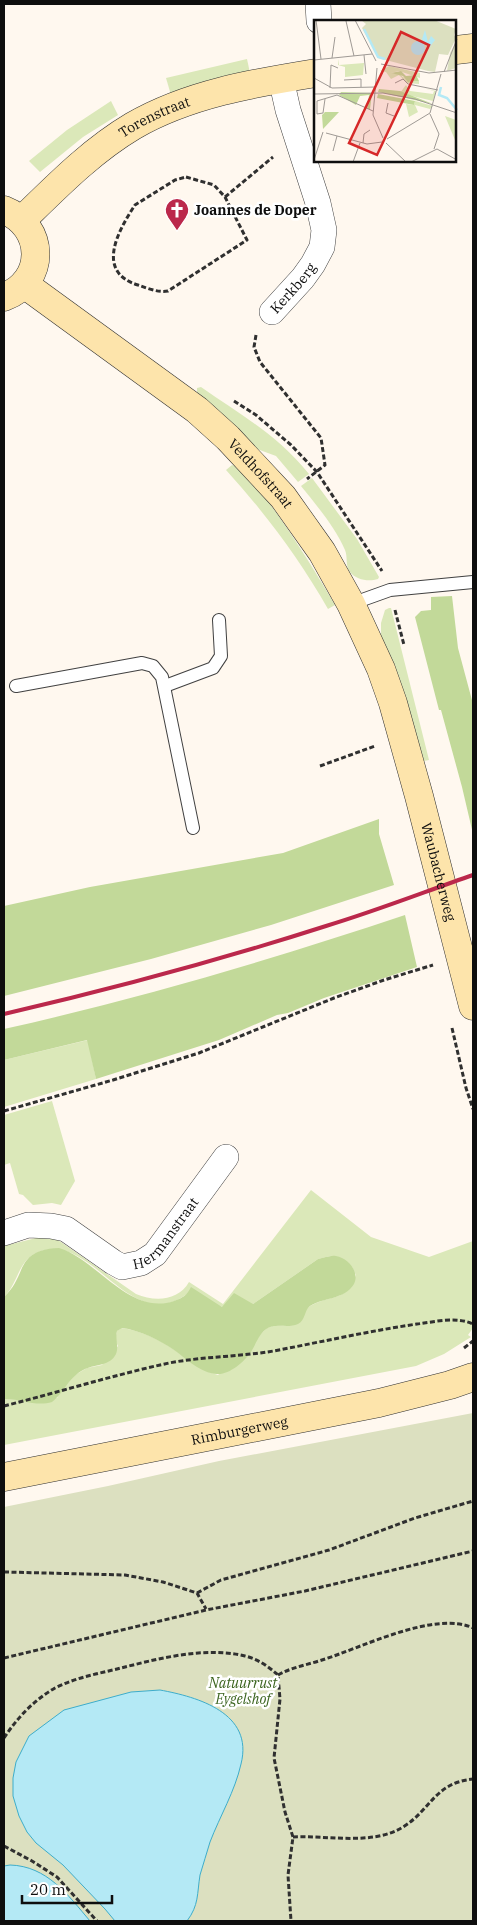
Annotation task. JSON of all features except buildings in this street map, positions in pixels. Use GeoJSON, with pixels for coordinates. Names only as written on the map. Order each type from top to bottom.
{"type":"FeatureCollection","features":[{"type":"Feature","properties":{"kind":"street"},"geometry":{"type":"LineString","coordinates":[[318,4],[319,20]]}},
{"type":"Feature","properties":{"kind":"street"},"geometry":{"type":"LineString","coordinates":[[457,50],[473,48]]}},
{"type":"Feature","properties":{"kind":"street","name":"Torenstraat"},"geometry":{"type":"LineString","coordinates":[[13,215],[134,126],[162,112],[213,94],[281,78],[314,73]]}},
{"type":"Feature","properties":{"kind":"street","name":"Kerkberg"},"geometry":{"type":"LineString","coordinates":[[272,312],[313,264],[322,247],[324,230],[318,203],[288,110],[281,78]]}},
{"type":"Feature","properties":{"kind":"street"},"geometry":{"type":"LineString","coordinates":[[13,215],[33,238],[36,251],[34,266],[14,290]]}},
{"type":"Feature","properties":{"kind":"street","name":"Veldhofstraat"},"geometry":{"type":"LineString","coordinates":[[14,290],[197,410],[246,455],[296,515],[322,552],[351,604],[381,669],[403,738]]}},
{"type":"Feature","properties":{"kind":"street","name":"Waubacherweg"},"geometry":{"type":"LineString","coordinates":[[403,738],[466,971],[473,1006]]}},
{"type":"Feature","properties":{"kind":"street","name":"Hermanstraat"},"geometry":{"type":"LineString","coordinates":[[4,1232],[28,1225],[66,1229],[122,1267],[141,1263],[155,1254],[226,1157]]}},
{"type":"Feature","properties":{"kind":"street","name":"Rimburgerweg"},"geometry":{"type":"LineString","coordinates":[[4,1477],[379,1403],[450,1385],[473,1377]]}},
{"type":"Feature","properties":{"kind":"lane"},"geometry":{"type":"LineString","coordinates":[[351,604],[390,590],[473,582]]}},
{"type":"Feature","properties":{"kind":"lane"},"geometry":{"type":"LineString","coordinates":[[165,686],[213,668],[221,656],[219,620]]}},
{"type":"Feature","properties":{"kind":"lane"},"geometry":{"type":"LineString","coordinates":[[16,686],[142,663],[153,666],[162,677],[165,686],[193,828]]}},
{"type":"Feature","properties":{"kind":"path"},"geometry":{"type":"LineString","coordinates":[[225,197],[255,173]]}},
{"type":"Feature","properties":{"kind":"path"},"geometry":{"type":"LineString","coordinates":[[186,177],[214,185],[225,197],[246,240],[168,291],[162,292],[132,283],[120,276],[112,261],[113,254],[117,241],[135,205],[175,180],[186,177]]}},
{"type":"Feature","properties":{"kind":"path","name":"Kerkberg"},"geometry":{"type":"LineString","coordinates":[[272,312],[255,336],[254,347],[260,362],[321,438],[325,465],[317,472]]}},
{"type":"Feature","properties":{"kind":"path"},"geometry":{"type":"LineString","coordinates":[[320,766],[377,746],[374,736]]}},
{"type":"Feature","properties":{"kind":"path"},"geometry":{"type":"LineString","coordinates":[[4,1111],[199,1053],[334,998],[384,980],[466,971]]}},
{"type":"Feature","properties":{"kind":"path"},"geometry":{"type":"LineString","coordinates":[[4,1406],[171,1363],[209,1357],[240,1356],[354,1334],[436,1322],[459,1320],[473,1324]]}},
{"type":"Feature","properties":{"kind":"path"},"geometry":{"type":"LineString","coordinates":[[197,1594],[221,1580],[329,1550],[416,1518],[473,1501]]}},
{"type":"Feature","properties":{"kind":"path"},"geometry":{"type":"LineString","coordinates":[[4,1658],[206,1610],[305,1591],[473,1551]]}},
{"type":"Feature","properties":{"kind":"path"},"geometry":{"type":"LineString","coordinates":[[4,1572],[125,1575],[163,1582],[197,1594],[206,1610]]}},
{"type":"Feature","properties":{"kind":"path"},"geometry":{"type":"LineString","coordinates":[[278,1675],[289,1669],[322,1661],[431,1624],[453,1622],[473,1628]]}},
{"type":"Feature","properties":{"kind":"path"},"geometry":{"type":"LineString","coordinates":[[4,1738],[19,1718],[38,1699],[74,1679],[145,1662],[214,1653],[246,1656],[264,1664],[278,1675],[280,1699],[274,1758],[285,1812],[293,1837],[288,1875],[290,1921]]}},
{"type":"Feature","properties":{"kind":"path"},"geometry":{"type":"LineString","coordinates":[[293,1837],[360,1838],[389,1833],[403,1828],[443,1789],[451,1784],[473,1779]]}},
{"type":"Feature","properties":{"kind":"path"},"geometry":{"type":"LineString","coordinates":[[4,1846],[57,1877],[97,1921]]}},
{"type":"Feature","properties":{"kind":"green space"},"geometry":{"type":"Polygon","coordinates":[[[247,59],[250,73],[171,95],[166,78],[247,59]]]}},
{"type":"Feature","properties":{"kind":"green space"},"geometry":{"type":"Polygon","coordinates":[[[111,101],[118,115],[83,137],[40,172],[29,161],[67,130],[111,101]]]}},
{"type":"Feature","properties":{"kind":"green space"},"geometry":{"type":"Polygon","coordinates":[[[201,387],[272,437],[309,474],[298,482],[276,456],[257,449],[229,420],[197,392],[197,388],[201,387]]]}},
{"type":"Feature","properties":{"kind":"green space"},"geometry":{"type":"Polygon","coordinates":[[[232,465],[242,471],[270,505],[302,551],[335,605],[328,609],[281,536],[226,470],[232,465]]]}},
{"type":"Feature","properties":{"kind":"green space"},"geometry":{"type":"Polygon","coordinates":[[[312,478],[357,539],[379,577],[378,579],[363,580],[350,572],[345,550],[336,533],[301,486],[312,478]]]}},
{"type":"Feature","properties":{"kind":"green space"},"geometry":{"type":"Polygon","coordinates":[[[452,596],[458,648],[473,704],[473,834],[462,787],[441,710],[439,710],[415,617],[421,611],[431,610],[431,597],[452,596]]]}},
{"type":"Feature","properties":{"kind":"green space"},"geometry":{"type":"Polygon","coordinates":[[[391,608],[429,760],[424,761],[406,702],[381,637],[381,623],[385,610],[391,608]]]}},
{"type":"Feature","properties":{"kind":"green space"},"geometry":{"type":"Polygon","coordinates":[[[379,819],[379,834],[394,885],[271,925],[151,959],[4,996],[4,906],[90,887],[283,853],[379,819]]]}},
{"type":"Feature","properties":{"kind":"green space"},"geometry":{"type":"Polygon","coordinates":[[[405,915],[417,967],[324,998],[288,1013],[277,1015],[219,1040],[96,1079],[87,1040],[4,1060],[4,1029],[105,1005],[206,977],[405,915]]]}},
{"type":"Feature","properties":{"kind":"green space"},"geometry":{"type":"Polygon","coordinates":[[[88,1040],[96,1079],[4,1107],[4,1060],[88,1040]]]}},
{"type":"Feature","properties":{"kind":"green space"},"geometry":{"type":"Polygon","coordinates":[[[52,1101],[75,1181],[61,1205],[52,1203],[33,1205],[23,1195],[19,1194],[10,1163],[4,1165],[4,1115],[52,1101]]]}},
{"type":"Feature","properties":{"kind":"green space"},"geometry":{"type":"Polygon","coordinates":[[[311,1190],[371,1237],[429,1257],[473,1241],[473,1328],[468,1335],[471,1337],[444,1354],[416,1366],[4,1445],[4,1399],[57,1398],[69,1380],[75,1375],[87,1368],[102,1365],[118,1346],[115,1340],[117,1331],[121,1328],[155,1338],[200,1367],[218,1375],[267,1328],[275,1325],[287,1326],[312,1305],[338,1296],[348,1290],[356,1275],[352,1267],[330,1256],[318,1259],[253,1304],[222,1307],[187,1294],[165,1304],[146,1302],[127,1293],[91,1265],[73,1254],[54,1249],[34,1254],[29,1258],[24,1263],[4,1297],[4,1246],[44,1236],[58,1240],[143,1297],[166,1298],[179,1293],[189,1282],[223,1304],[311,1190]]]}},
{"type":"Feature","properties":{"kind":"green space"},"geometry":{"type":"Polygon","coordinates":[[[59,1248],[87,1263],[128,1294],[143,1301],[158,1304],[180,1299],[191,1287],[222,1307],[234,1293],[253,1304],[318,1259],[332,1256],[340,1257],[352,1266],[355,1279],[354,1284],[345,1293],[310,1306],[298,1324],[273,1326],[265,1330],[248,1356],[236,1367],[222,1374],[205,1371],[156,1339],[122,1328],[117,1331],[117,1351],[113,1358],[106,1363],[89,1367],[74,1376],[52,1402],[40,1404],[4,1399],[4,1297],[11,1289],[28,1259],[35,1253],[59,1248]]]}},
{"type":"Feature","properties":{"kind":"green space","name":"Natuurrust Eygelshof"},"geometry":{"type":"Polygon","coordinates":[[[473,1413],[473,1921],[4,1921],[4,1507],[219,1461],[473,1413]]]}},
{"type":"Feature","properties":{"kind":"water"},"geometry":{"type":"Polygon","coordinates":[[[160,1690],[191,1697],[206,1703],[220,1710],[231,1720],[239,1732],[243,1746],[241,1764],[231,1794],[210,1842],[200,1875],[196,1904],[187,1921],[115,1921],[63,1865],[36,1843],[27,1832],[19,1816],[13,1796],[13,1778],[16,1762],[29,1736],[64,1710],[131,1692],[160,1690]]]}},
{"type":"Feature","properties":{"kind":"water"},"geometry":{"type":"Polygon","coordinates":[[[4,1866],[23,1867],[46,1876],[65,1892],[90,1921],[4,1921],[4,1866]]]}},
{"type":"Feature","properties":{"kind":"railway"},"geometry":{"type":"LineString","coordinates":[[4,1014],[246,951],[363,914],[473,875]]}},
{"type":"Feature","properties":{"kind":"place","name":"Joannes de Doper"},"geometry":{"type":"Point","coordinates":[177,231]}}]}
